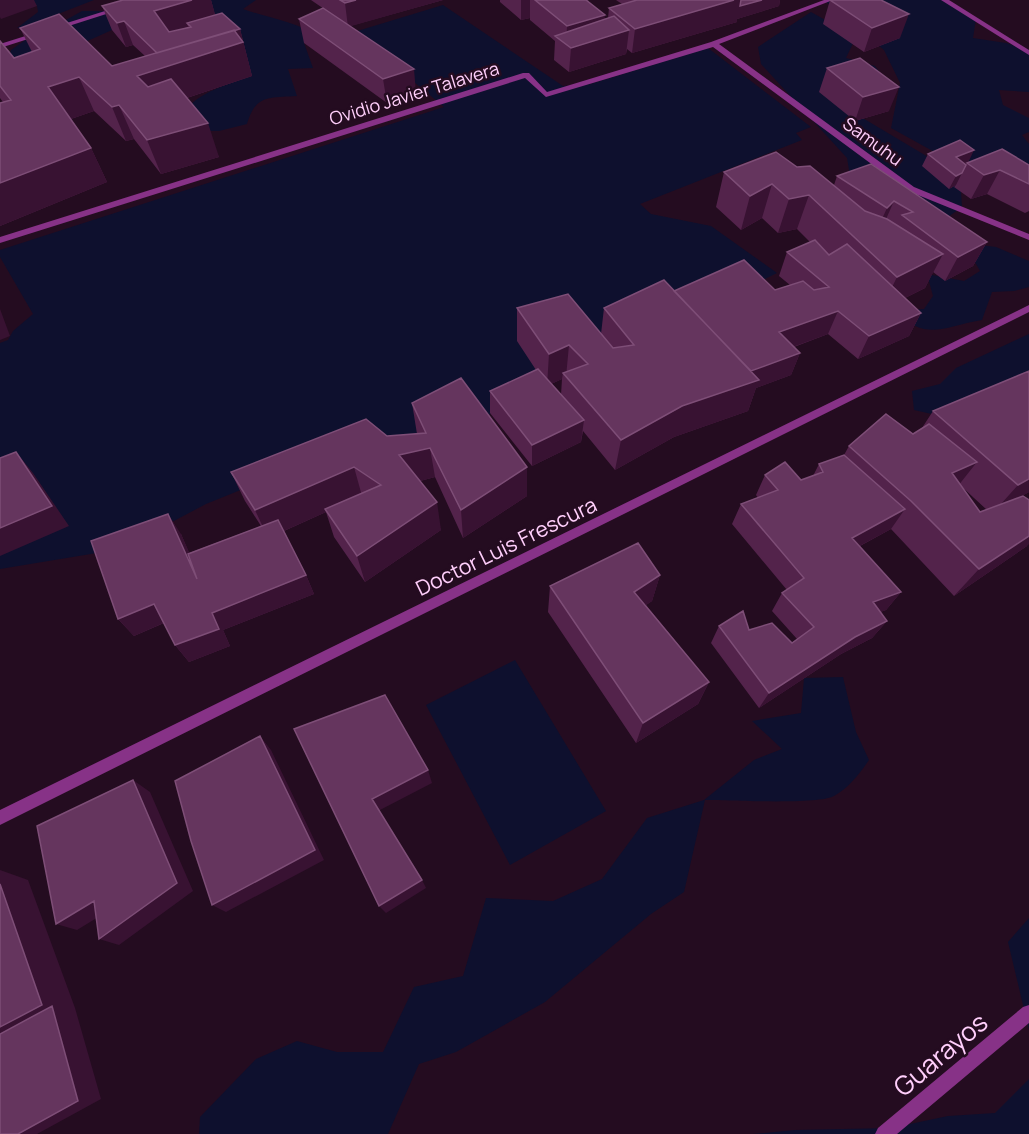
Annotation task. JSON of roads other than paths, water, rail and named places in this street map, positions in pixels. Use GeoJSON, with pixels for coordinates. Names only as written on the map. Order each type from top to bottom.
{"type":"FeatureCollection","features":[{"type":"Feature","properties":{"kind":"street"},"geometry":{"type":"LineString","coordinates":[[0,45],[147,0]]}},
{"type":"Feature","properties":{"kind":"street","name":"Ovidio Javier Talavera"},"geometry":{"type":"LineString","coordinates":[[0,240],[526,75],[546,95],[714,44],[830,0]]}},
{"type":"Feature","properties":{"kind":"street"},"geometry":{"type":"LineString","coordinates":[[944,0],[1029,52]]}},
{"type":"Feature","properties":{"kind":"street","name":"Samuhu"},"geometry":{"type":"LineString","coordinates":[[714,44],[911,189],[1029,237]]}},
{"type":"Feature","properties":{"kind":"street","name":"Doctor Luis Frescura"},"geometry":{"type":"LineString","coordinates":[[0,818],[1029,308]]}},
{"type":"Feature","properties":{"kind":"street","name":"Guarayos"},"geometry":{"type":"LineString","coordinates":[[884,1134],[1029,1013]]}}]}
